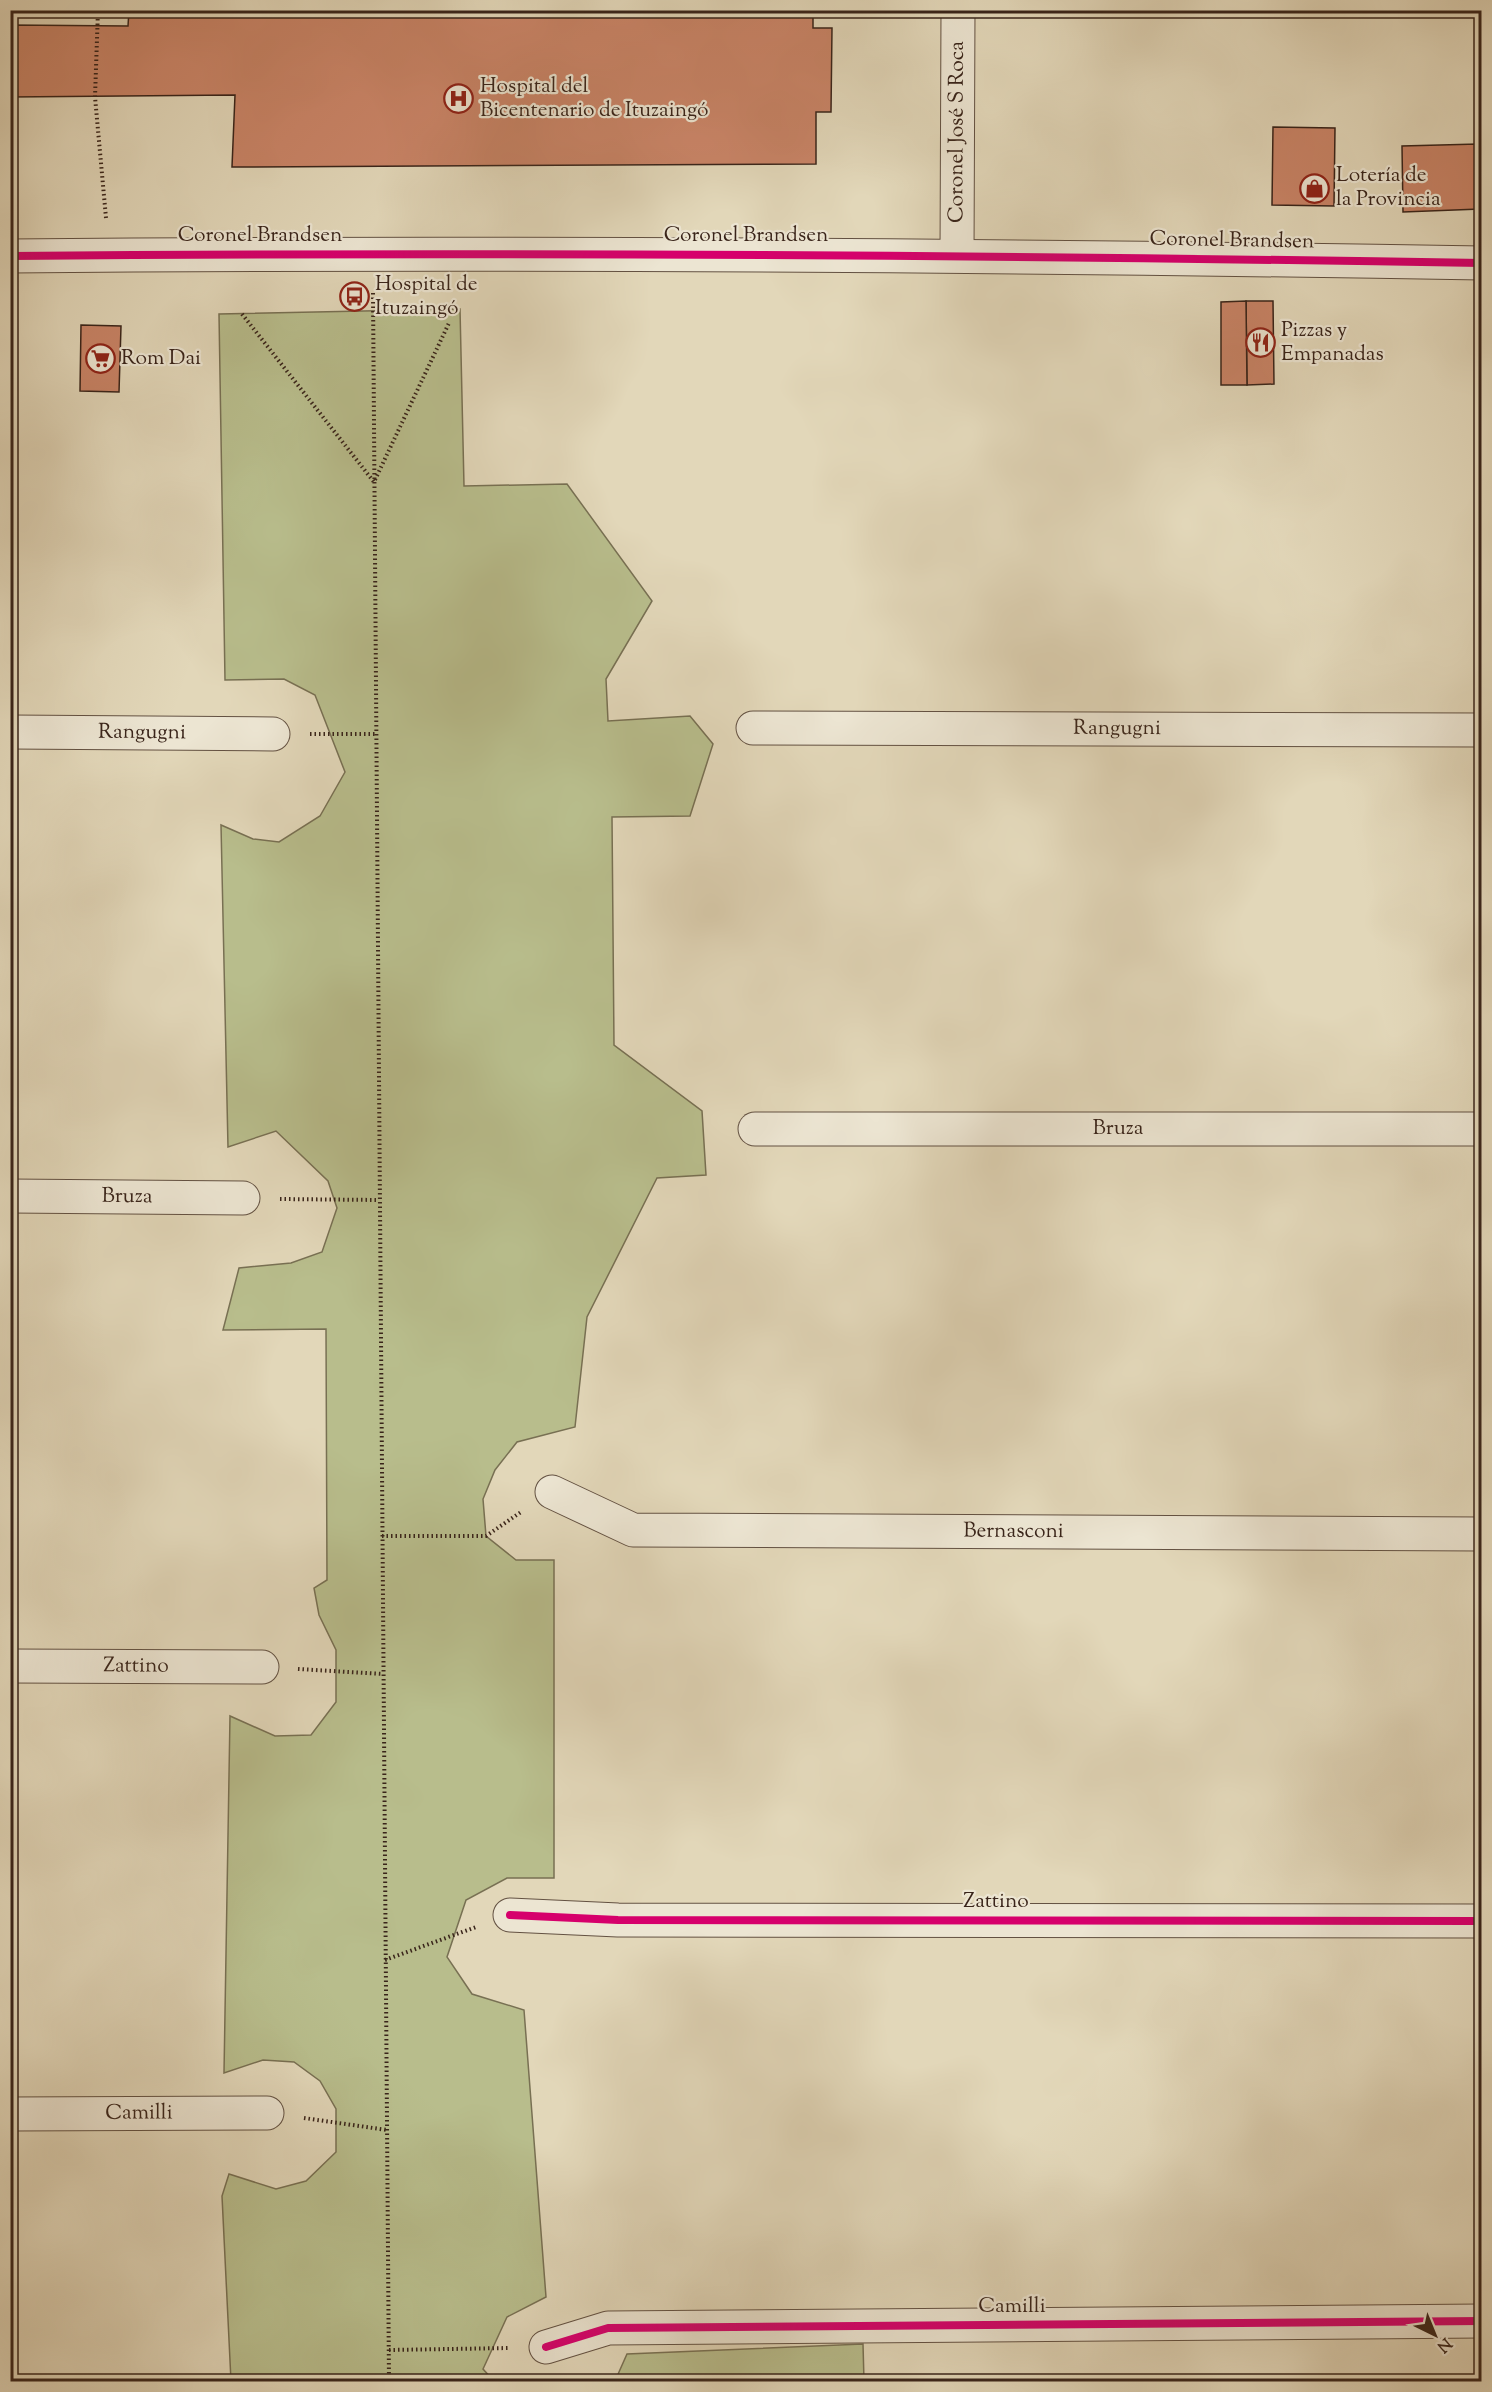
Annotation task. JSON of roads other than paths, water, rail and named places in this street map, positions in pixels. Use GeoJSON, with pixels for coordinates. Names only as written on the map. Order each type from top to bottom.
{"type":"FeatureCollection","features":[{"type":"Feature","properties":{"kind":"street","name":"Coronel José S Roca"},"geometry":{"type":"LineString","coordinates":[[957,255],[958,10]]}},
{"type":"Feature","properties":{"kind":"street","name":"Coronel Brandsen"},"geometry":{"type":"LineString","coordinates":[[10,256],[374,253],[957,255],[1482,263]]}},
{"type":"Feature","properties":{"kind":"street","name":"Rangugni"},"geometry":{"type":"LineString","coordinates":[[753,728],[1482,730]]}},
{"type":"Feature","properties":{"kind":"street","name":"Rangugni"},"geometry":{"type":"LineString","coordinates":[[10,732],[273,734]]}},
{"type":"Feature","properties":{"kind":"street","name":"Bruza"},"geometry":{"type":"LineString","coordinates":[[755,1129],[1482,1129]]}},
{"type":"Feature","properties":{"kind":"street","name":"Bruza"},"geometry":{"type":"LineString","coordinates":[[10,1196],[243,1198]]}},
{"type":"Feature","properties":{"kind":"street","name":"Bernasconi"},"geometry":{"type":"LineString","coordinates":[[552,1492],[633,1530],[1482,1534]]}},
{"type":"Feature","properties":{"kind":"street","name":"Zattino"},"geometry":{"type":"LineString","coordinates":[[10,1666],[262,1667]]}},
{"type":"Feature","properties":{"kind":"street","name":"Zattino"},"geometry":{"type":"LineString","coordinates":[[510,1915],[618,1920],[1482,1921]]}},
{"type":"Feature","properties":{"kind":"street","name":"Camilli"},"geometry":{"type":"LineString","coordinates":[[10,2114],[267,2113]]}},
{"type":"Feature","properties":{"kind":"street","name":"Camilli"},"geometry":{"type":"LineString","coordinates":[[546,2347],[608,2328],[1482,2321]]}},
{"type":"Feature","properties":{"kind":"place","name":"Hospital del Bicentenario de Ituzaingó"},"geometry":{"type":"Point","coordinates":[459,99]}},
{"type":"Feature","properties":{"kind":"place","name":"Lotería de la Provincia"},"geometry":{"type":"Point","coordinates":[1315,188]}},
{"type":"Feature","properties":{"kind":"place","name":"Hospital de Ituzaingó"},"geometry":{"type":"Point","coordinates":[354,297]}},
{"type":"Feature","properties":{"kind":"place","name":"Pizzas y Empanadas"},"geometry":{"type":"Point","coordinates":[1260,343]}},
{"type":"Feature","properties":{"kind":"place","name":"Rom Dai"},"geometry":{"type":"Point","coordinates":[100,359]}}]}
